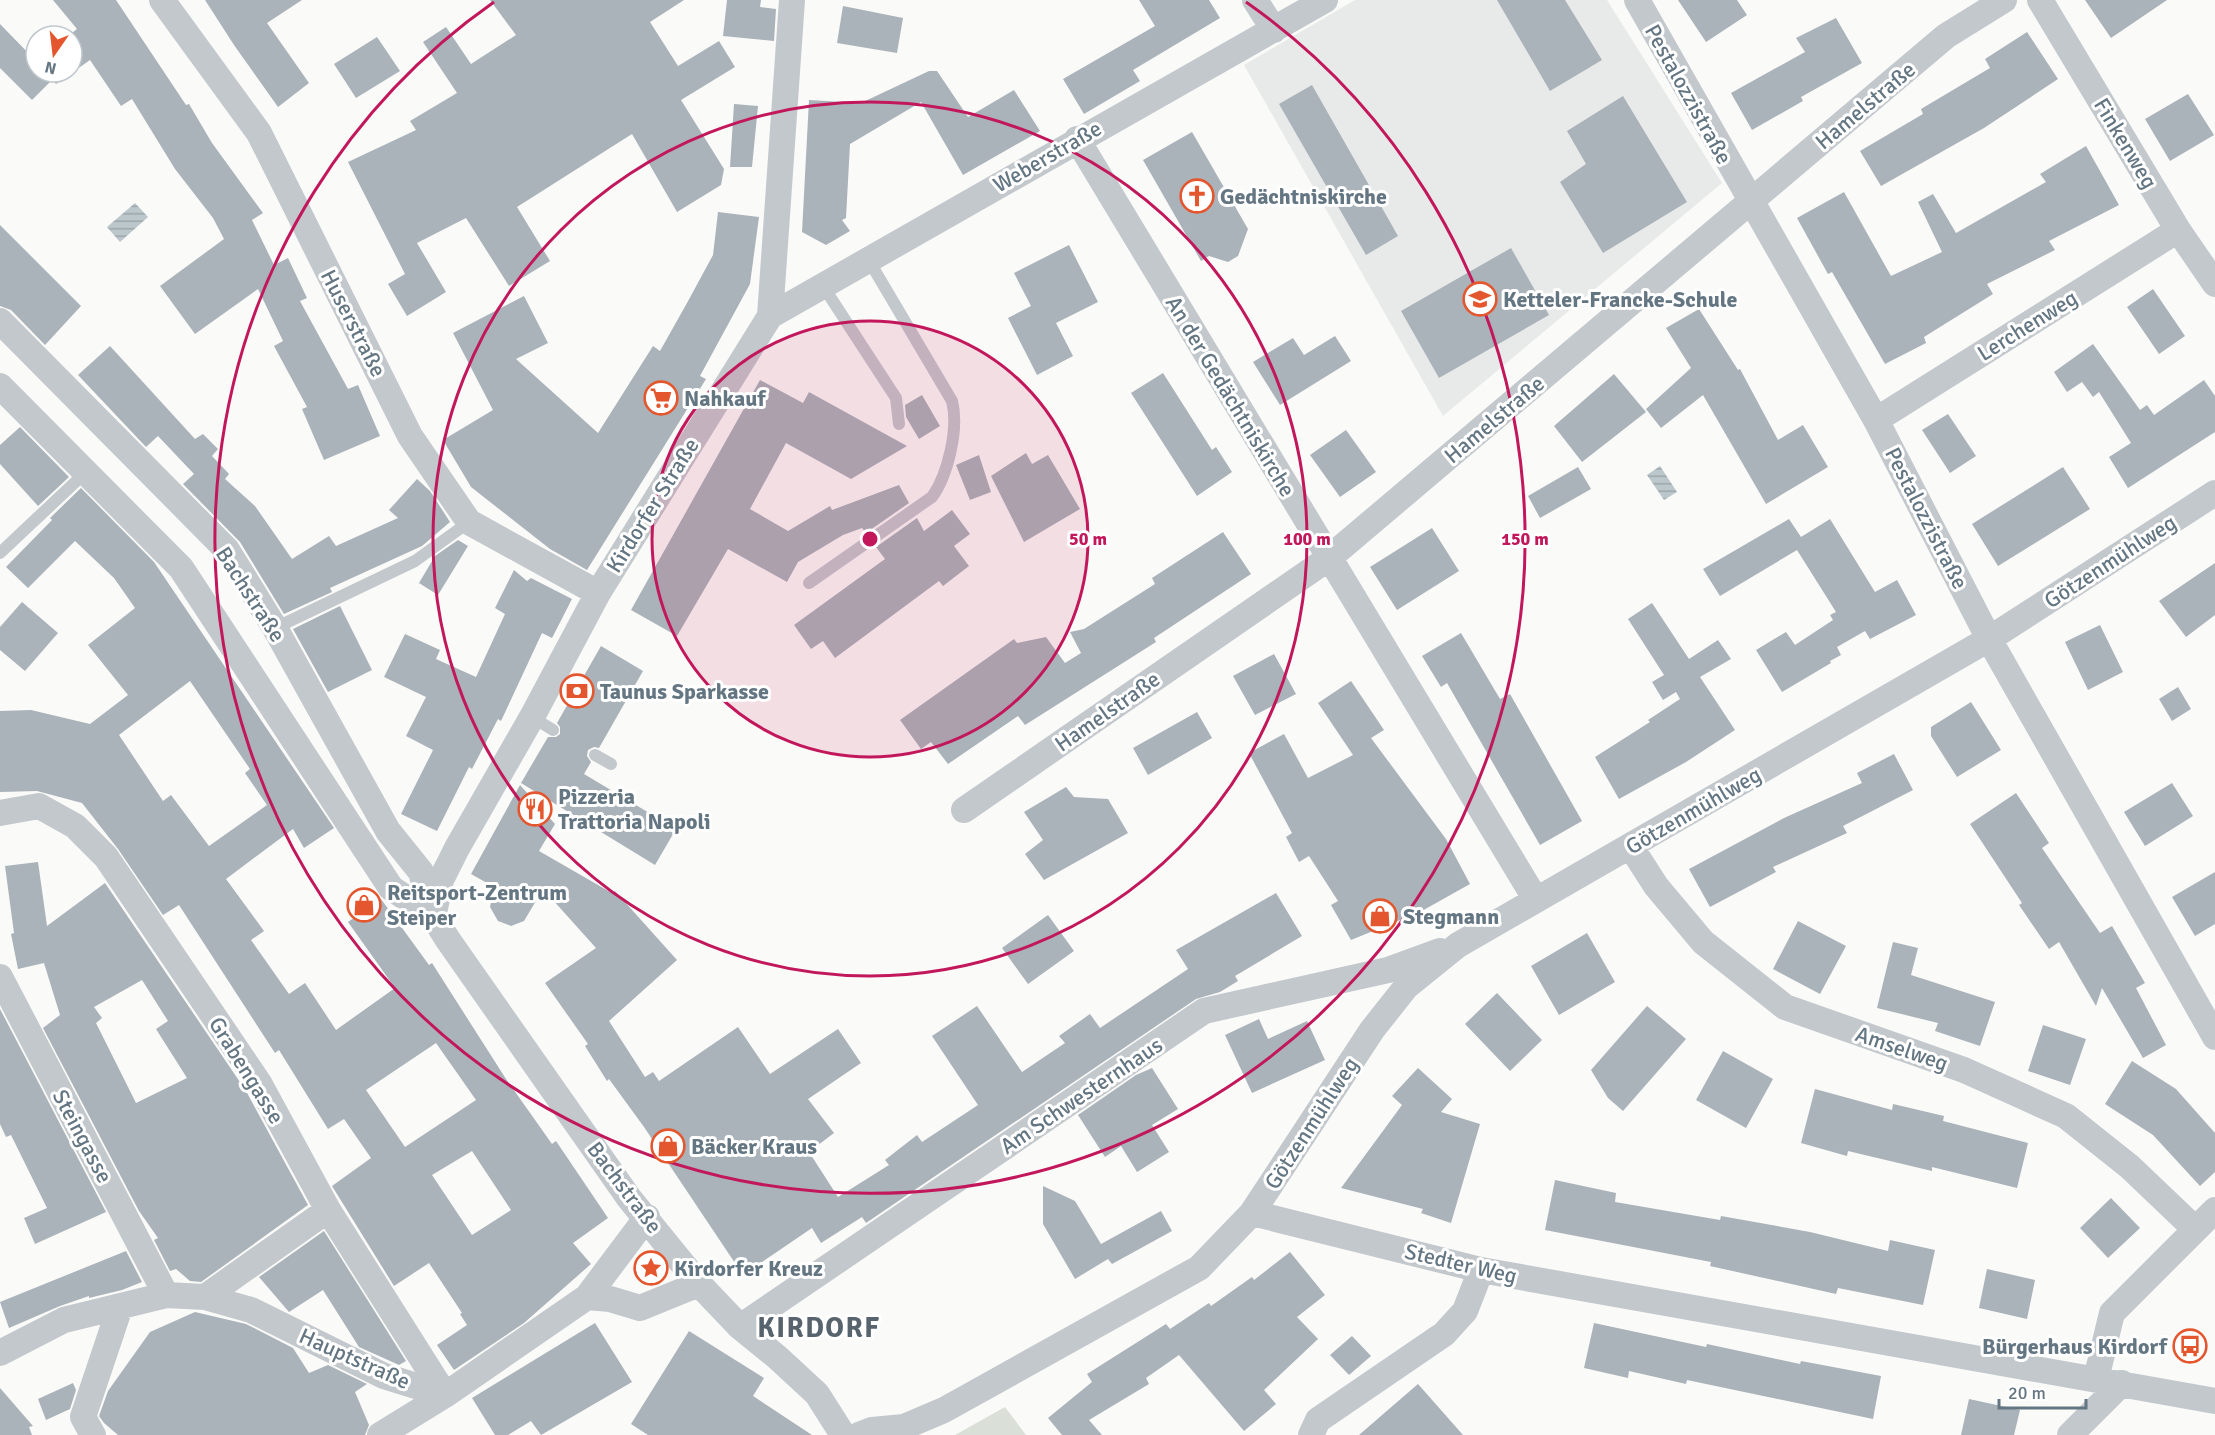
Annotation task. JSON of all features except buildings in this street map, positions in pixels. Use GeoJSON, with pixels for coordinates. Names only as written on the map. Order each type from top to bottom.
{"type":"FeatureCollection","features":[{"type":"Feature","properties":{"kind":"street","name":"Huserstraße"},"geometry":{"type":"LineString","coordinates":[[162,0],[259,133],[410,436],[469,522],[598,593]]}},
{"type":"Feature","properties":{"kind":"street","name":"Kirdorfer Straße"},"geometry":{"type":"LineString","coordinates":[[433,916],[441,880],[457,848],[542,724],[598,593],[770,315],[792,0]]}},
{"type":"Feature","properties":{"kind":"street"},"geometry":{"type":"LineString","coordinates":[[1255,0],[1274,30]]}},
{"type":"Feature","properties":{"kind":"street","name":"Weberstraße"},"geometry":{"type":"LineString","coordinates":[[770,315],[1325,0]]}},
{"type":"Feature","properties":{"kind":"street","name":"Pestalozzistraße"},"geometry":{"type":"LineString","coordinates":[[1637,0],[1750,203],[1876,420],[1989,639],[2215,1037]]}},
{"type":"Feature","properties":{"kind":"street","name":"Finkenweg"},"geometry":{"type":"LineString","coordinates":[[2040,0],[2178,230],[2215,284]]}},
{"type":"Feature","properties":{"kind":"street","name":"Hamelstraße"},"geometry":{"type":"LineString","coordinates":[[964,810],[1329,558],[1946,36],[1994,2]]}},
{"type":"Feature","properties":{"kind":"street","name":"An der Gedächtniskirche"},"geometry":{"type":"LineString","coordinates":[[1077,139],[1536,900]]}},
{"type":"Feature","properties":{"kind":"street","name":"Lerchenweg"},"geometry":{"type":"LineString","coordinates":[[1876,420],[2178,230]]}},
{"type":"Feature","properties":{"kind":"street","name":"Bachstraße"},"geometry":{"type":"LineString","coordinates":[[0,321],[227,550],[275,628],[388,831],[421,872],[433,916],[629,1198],[647,1217],[699,1284],[740,1327],[817,1394],[843,1435]]}},
{"type":"Feature","properties":{"kind":"street","name":"Bachstraße"},"geometry":{"type":"LineString","coordinates":[[0,386],[181,568],[391,888],[433,916]]}},
{"type":"Feature","properties":{"kind":"street","name":"Götzenmühlweg"},"geometry":{"type":"LineString","coordinates":[[1252,1212],[1372,1030],[1406,987],[1458,945],[1989,639],[2215,493]]}},
{"type":"Feature","properties":{"kind":"street","name":"Grabengasse"},"geometry":{"type":"LineString","coordinates":[[0,813],[39,806],[75,826],[106,857],[259,1083],[328,1209],[446,1395]]}},
{"type":"Feature","properties":{"kind":"street","name":"Amselweg"},"geometry":{"type":"LineString","coordinates":[[1631,847],[1656,886],[1703,942],[1785,1007],[1964,1070],[2066,1116],[2130,1167],[2195,1229]]}},
{"type":"Feature","properties":{"kind":"street","name":"Am Schwesternhaus"},"geometry":{"type":"LineString","coordinates":[[740,1327],[1204,1011],[1388,970],[1458,945]]}},
{"type":"Feature","properties":{"kind":"street","name":"Steingasse"},"geometry":{"type":"LineString","coordinates":[[0,977],[166,1295]]}},
{"type":"Feature","properties":{"kind":"street"},"geometry":{"type":"LineString","coordinates":[[205,1297],[328,1209]]}},
{"type":"Feature","properties":{"kind":"street"},"geometry":{"type":"LineString","coordinates":[[2096,1379],[2112,1313],[2215,1210]]}},
{"type":"Feature","properties":{"kind":"street"},"geometry":{"type":"LineString","coordinates":[[859,1435],[872,1430],[904,1427],[944,1410],[1199,1268],[1252,1212]]}},
{"type":"Feature","properties":{"kind":"street","name":"Stedter Weg"},"geometry":{"type":"LineString","coordinates":[[1252,1212],[1481,1270],[2215,1401]]}},
{"type":"Feature","properties":{"kind":"street"},"geometry":{"type":"LineString","coordinates":[[380,1435],[446,1395],[587,1297],[647,1217]]}},
{"type":"Feature","properties":{"kind":"street"},"geometry":{"type":"LineString","coordinates":[[1311,1435],[1318,1420],[1444,1334],[1465,1311],[1481,1270]]}},
{"type":"Feature","properties":{"kind":"street"},"geometry":{"type":"LineString","coordinates":[[587,1297],[610,1299],[640,1308],[699,1284]]}},
{"type":"Feature","properties":{"kind":"street","name":"Hauptstraße"},"geometry":{"type":"LineString","coordinates":[[0,1353],[64,1320],[166,1295],[205,1297],[251,1310],[384,1376],[446,1395]]}},
{"type":"Feature","properties":{"kind":"street"},"geometry":{"type":"LineString","coordinates":[[93,1435],[83,1417],[120,1307]]}},
{"type":"Feature","properties":{"kind":"street"},"geometry":{"type":"LineString","coordinates":[[2070,1435],[2122,1383]]}},
{"type":"Feature","properties":{"kind":"lane"},"geometry":{"type":"LineString","coordinates":[[809,583],[932,496],[939,486],[952,435],[955,412],[952,401],[868,259]]}},
{"type":"Feature","properties":{"kind":"lane"},"geometry":{"type":"LineString","coordinates":[[823,285],[892,392],[899,424]]}},
{"type":"Feature","properties":{"kind":"lane"},"geometry":{"type":"LineString","coordinates":[[0,553],[86,472]]}},
{"type":"Feature","properties":{"kind":"lane"},"geometry":{"type":"LineString","coordinates":[[275,628],[415,561],[469,522]]}},
{"type":"Feature","properties":{"kind":"lane"},"geometry":{"type":"LineString","coordinates":[[595,755],[611,764]]}},
{"type":"Feature","properties":{"kind":"shaded area","name":"Ketteler-Francke-Schule"},"geometry":{"type":"Polygon","coordinates":[[[1355,0],[1607,0],[1722,183],[1443,416],[1244,65],[1355,0]]]}},
{"type":"Feature","properties":{"kind":"shaded area"},"geometry":{"type":"Polygon","coordinates":[[[135,203],[148,217],[120,242],[107,227],[135,203]]]}},
{"type":"Feature","properties":{"kind":"shaded area"},"geometry":{"type":"Polygon","coordinates":[[[1660,466],[1677,492],[1664,500],[1647,475],[1660,466]]]}},
{"type":"Feature","properties":{"kind":"shaded area"},"geometry":{"type":"Polygon","coordinates":[[[1005,1407],[1026,1435],[955,1435],[1005,1407]]]}},
{"type":"Feature","properties":{"kind":"place","name":"Gedächtniskirche"},"geometry":{"type":"Point","coordinates":[1197,196]}},
{"type":"Feature","properties":{"kind":"place","name":"Ketteler-Francke-Schule"},"geometry":{"type":"Point","coordinates":[1480,299]}},
{"type":"Feature","properties":{"kind":"place","name":"Nahkauf"},"geometry":{"type":"Point","coordinates":[661,398]}},
{"type":"Feature","properties":{"kind":"place","name":"Taunus Sparkasse"},"geometry":{"type":"Point","coordinates":[577,691]}},
{"type":"Feature","properties":{"kind":"place","name":"Pizzeria Trattoria Napoli"},"geometry":{"type":"Point","coordinates":[535,809]}},
{"type":"Feature","properties":{"kind":"place","name":"Reitsport-Zentrum Steiper"},"geometry":{"type":"Point","coordinates":[364,905]}},
{"type":"Feature","properties":{"kind":"place","name":"Stegmann"},"geometry":{"type":"Point","coordinates":[1380,916]}},
{"type":"Feature","properties":{"kind":"place","name":"Bäcker Kraus"},"geometry":{"type":"Point","coordinates":[668,1146]}},
{"type":"Feature","properties":{"kind":"place","name":"Kirdorfer Kreuz"},"geometry":{"type":"Point","coordinates":[651,1268]}},
{"type":"Feature","properties":{"kind":"place","name":"Bürgerhaus Kirdorf"},"geometry":{"type":"Point","coordinates":[2190,1346]}},
{"type":"Feature","properties":{"kind":"district","name":"KIRDORF"},"geometry":{"type":"Point","coordinates":[819,1327]}}]}
